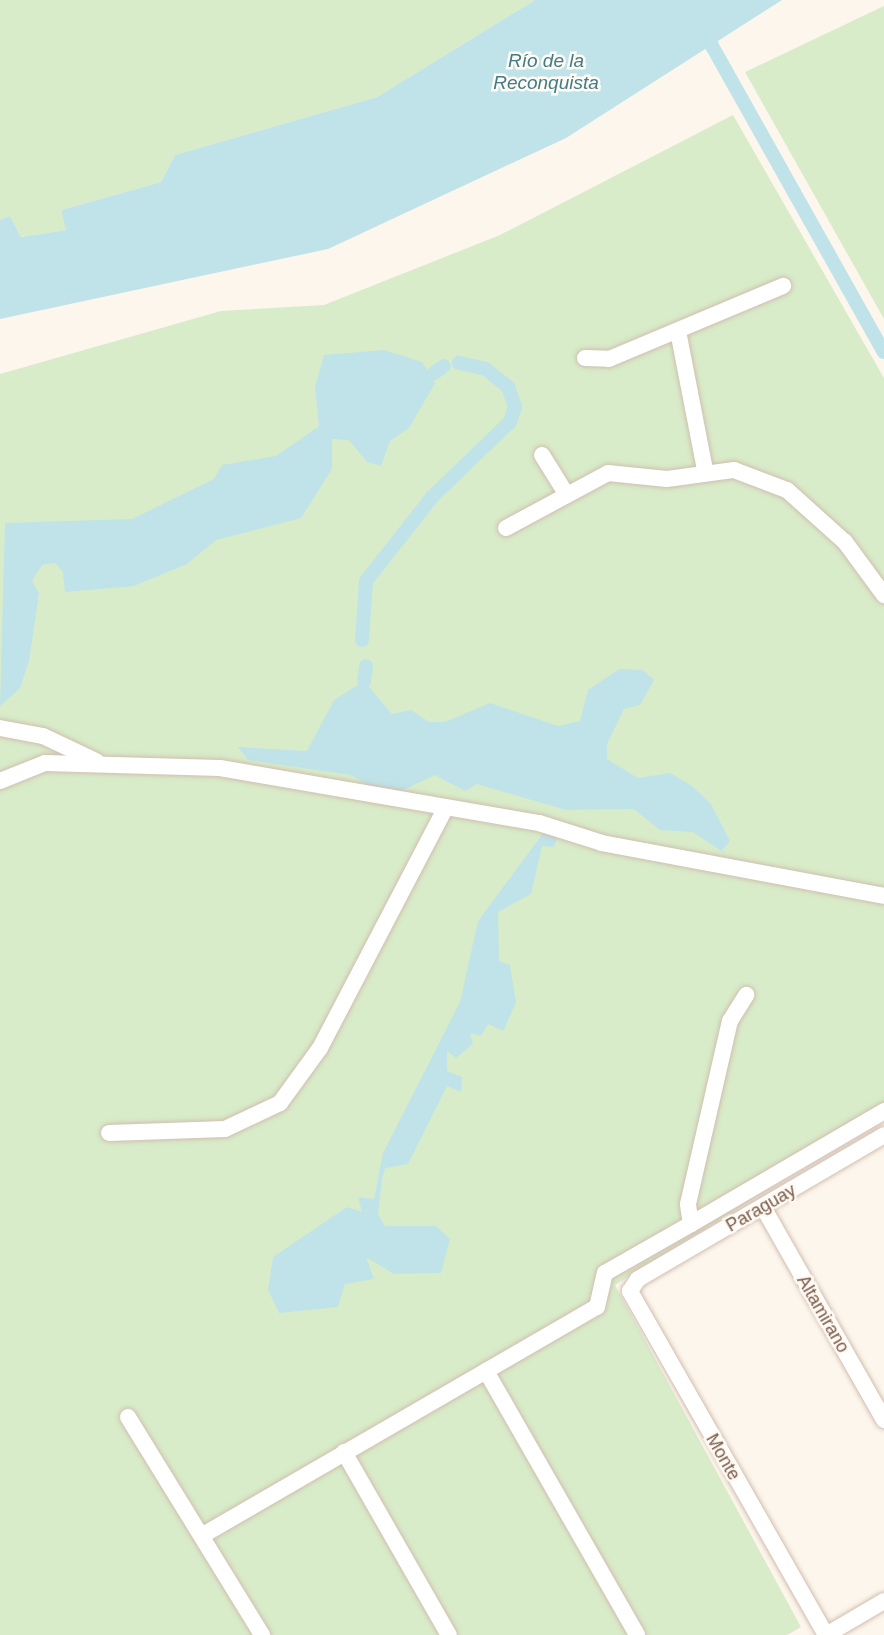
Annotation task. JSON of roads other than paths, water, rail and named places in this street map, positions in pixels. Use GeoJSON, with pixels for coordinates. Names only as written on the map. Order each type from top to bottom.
{"type":"FeatureCollection","features":[{"type":"Feature","properties":{"kind":"street"},"geometry":{"type":"LineString","coordinates":[[585,358],[609,359],[783,286]]}},
{"type":"Feature","properties":{"kind":"street"},"geometry":{"type":"LineString","coordinates":[[678,331],[705,470]]}},
{"type":"Feature","properties":{"kind":"street"},"geometry":{"type":"LineString","coordinates":[[542,455],[565,492]]}},
{"type":"Feature","properties":{"kind":"street"},"geometry":{"type":"LineString","coordinates":[[506,528],[565,492],[608,472],[667,480],[705,470],[748,473],[787,490],[845,542],[884,596]]}},
{"type":"Feature","properties":{"kind":"street"},"geometry":{"type":"LineString","coordinates":[[0,728],[29,732],[98,762]]}},
{"type":"Feature","properties":{"kind":"street"},"geometry":{"type":"LineString","coordinates":[[29,732],[40,752],[32,765]]}},
{"type":"Feature","properties":{"kind":"street"},"geometry":{"type":"LineString","coordinates":[[0,781],[32,765],[98,762],[220,768],[445,809],[884,896]]}},
{"type":"Feature","properties":{"kind":"street"},"geometry":{"type":"LineString","coordinates":[[109,1133],[225,1129],[280,1103],[320,1048],[445,809]]}},
{"type":"Feature","properties":{"kind":"street"},"geometry":{"type":"LineString","coordinates":[[691,1224],[688,1204],[730,1021],[746,996]]}},
{"type":"Feature","properties":{"kind":"street"},"geometry":{"type":"LineString","coordinates":[[203,1535],[597,1307],[604,1273],[884,1111]]}},
{"type":"Feature","properties":{"kind":"street","name":"Paraguay"},"geometry":{"type":"LineString","coordinates":[[638,1279],[884,1135]]}},
{"type":"Feature","properties":{"kind":"street","name":"Altamirano"},"geometry":{"type":"LineString","coordinates":[[762,1207],[884,1420]]}},
{"type":"Feature","properties":{"kind":"street","name":"Monte"},"geometry":{"type":"LineString","coordinates":[[638,1279],[631,1300],[826,1635]]}},
{"type":"Feature","properties":{"kind":"street"},"geometry":{"type":"LineString","coordinates":[[486,1371],[637,1635]]}},
{"type":"Feature","properties":{"kind":"street"},"geometry":{"type":"LineString","coordinates":[[128,1417],[203,1535],[262,1635]]}},
{"type":"Feature","properties":{"kind":"street"},"geometry":{"type":"LineString","coordinates":[[344,1452],[449,1635]]}},
{"type":"Feature","properties":{"kind":"street"},"geometry":{"type":"LineString","coordinates":[[826,1635],[884,1601]]}},
{"type":"Feature","properties":{"kind":"water","name":"Río de la Reconquista"},"geometry":{"type":"Polygon","coordinates":[[[535,0],[782,0],[566,138],[328,249],[0,319],[0,220],[10,216],[21,237],[66,230],[61,210],[161,182],[175,155],[377,97],[535,0]]]}},
{"type":"Feature","properties":{"kind":"water"},"geometry":{"type":"Polygon","coordinates":[[[384,350],[422,362],[435,383],[409,428],[390,441],[381,466],[367,462],[349,440],[332,439],[332,469],[301,518],[216,540],[187,564],[134,586],[65,592],[63,572],[55,563],[42,565],[32,581],[39,593],[29,661],[20,688],[0,706],[5,523],[132,519],[214,479],[222,465],[276,456],[319,426],[315,387],[324,355],[384,350]]]}},
{"type":"Feature","properties":{"kind":"water"},"geometry":{"type":"Polygon","coordinates":[[[619,669],[643,670],[654,680],[640,705],[624,709],[607,744],[607,759],[638,778],[670,773],[692,786],[711,804],[730,841],[722,850],[727,855],[693,832],[660,830],[634,809],[566,810],[477,784],[465,791],[435,775],[401,791],[371,787],[351,775],[248,760],[238,747],[307,751],[334,700],[364,681],[392,714],[411,710],[429,722],[445,722],[490,703],[558,726],[580,721],[588,690],[619,669]]]}},
{"type":"Feature","properties":{"kind":"water"},"geometry":{"type":"Polygon","coordinates":[[[547,828],[557,837],[554,847],[542,846],[531,894],[498,912],[499,961],[510,965],[516,1003],[503,1031],[488,1024],[481,1036],[470,1033],[473,1044],[456,1058],[447,1051],[447,1071],[462,1077],[461,1092],[447,1086],[408,1164],[385,1168],[382,1179],[378,1214],[385,1226],[436,1226],[450,1239],[441,1273],[394,1274],[366,1257],[374,1279],[345,1284],[338,1307],[279,1313],[268,1290],[273,1257],[347,1207],[362,1212],[358,1197],[374,1199],[383,1153],[460,1002],[478,921],[547,828]]]}},
{"type":"Feature","properties":{"kind":"waterway"},"geometry":{"type":"LineString","coordinates":[[695,0],[712,46],[884,352]]}},
{"type":"Feature","properties":{"kind":"waterway"},"geometry":{"type":"LineString","coordinates":[[362,640],[366,581],[433,496],[510,422],[515,407],[508,387],[486,369],[459,363]]}},
{"type":"Feature","properties":{"kind":"waterway"},"geometry":{"type":"LineString","coordinates":[[434,373],[444,366]]}},
{"type":"Feature","properties":{"kind":"waterway"},"geometry":{"type":"LineString","coordinates":[[364,681],[366,666]]}}]}
